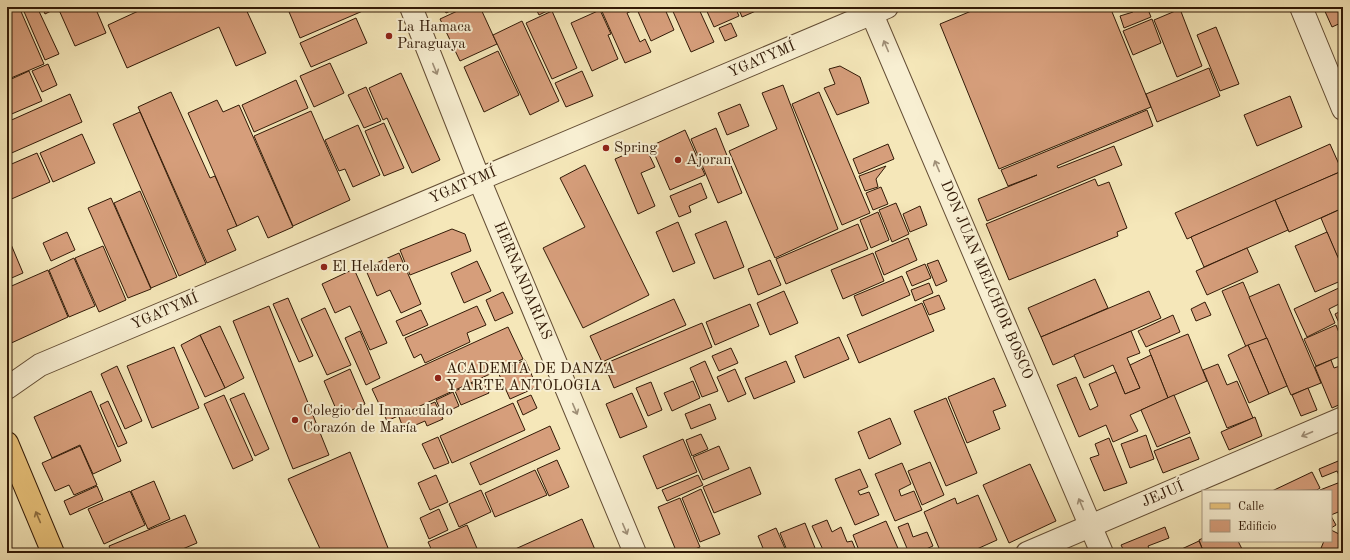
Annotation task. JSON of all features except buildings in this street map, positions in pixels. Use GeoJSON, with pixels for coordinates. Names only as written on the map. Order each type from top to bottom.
{"type":"FeatureCollection","features":[{"type":"Feature","properties":{"kind":"main road"},"geometry":{"type":"LineString","coordinates":[[7,443],[53,553]]}},
{"type":"Feature","properties":{"kind":"street","name":"HERNANDARIAS"},"geometry":{"type":"LineString","coordinates":[[411,7],[479,179],[635,553]]}},
{"type":"Feature","properties":{"kind":"street"},"geometry":{"type":"LineString","coordinates":[[1301,7],[1343,109]]}},
{"type":"Feature","properties":{"kind":"street","name":"YGATYMÍ"},"geometry":{"type":"LineString","coordinates":[[7,388],[40,365],[876,9]]}},
{"type":"Feature","properties":{"kind":"street","name":"DON JUAN MELCHOR BOSCO"},"geometry":{"type":"LineString","coordinates":[[876,9],[1102,553]]}},
{"type":"Feature","properties":{"kind":"street","name":"YGATYMÍ"},"geometry":{"type":"LineString","coordinates":[[7,367],[40,365]]}},
{"type":"Feature","properties":{"kind":"street","name":"JEJUÍ"},"geometry":{"type":"LineString","coordinates":[[1027,553],[1343,418]]}},
{"type":"Feature","properties":{"kind":"place","name":"La Hamaca Paraguaya"},"geometry":{"type":"Point","coordinates":[389,36]}},
{"type":"Feature","properties":{"kind":"place","name":"Spring"},"geometry":{"type":"Point","coordinates":[606,148]}},
{"type":"Feature","properties":{"kind":"place","name":"Ajoran"},"geometry":{"type":"Point","coordinates":[678,160]}},
{"type":"Feature","properties":{"kind":"place","name":"El Heladero"},"geometry":{"type":"Point","coordinates":[324,267]}},
{"type":"Feature","properties":{"kind":"place","name":"ACADEMIA DE DANZA Y ARTE ANTOLOGIA"},"geometry":{"type":"Point","coordinates":[438,378]}},
{"type":"Feature","properties":{"kind":"place","name":"Colegio del Inmaculado Corazón de María"},"geometry":{"type":"Point","coordinates":[295,420]}}]}
